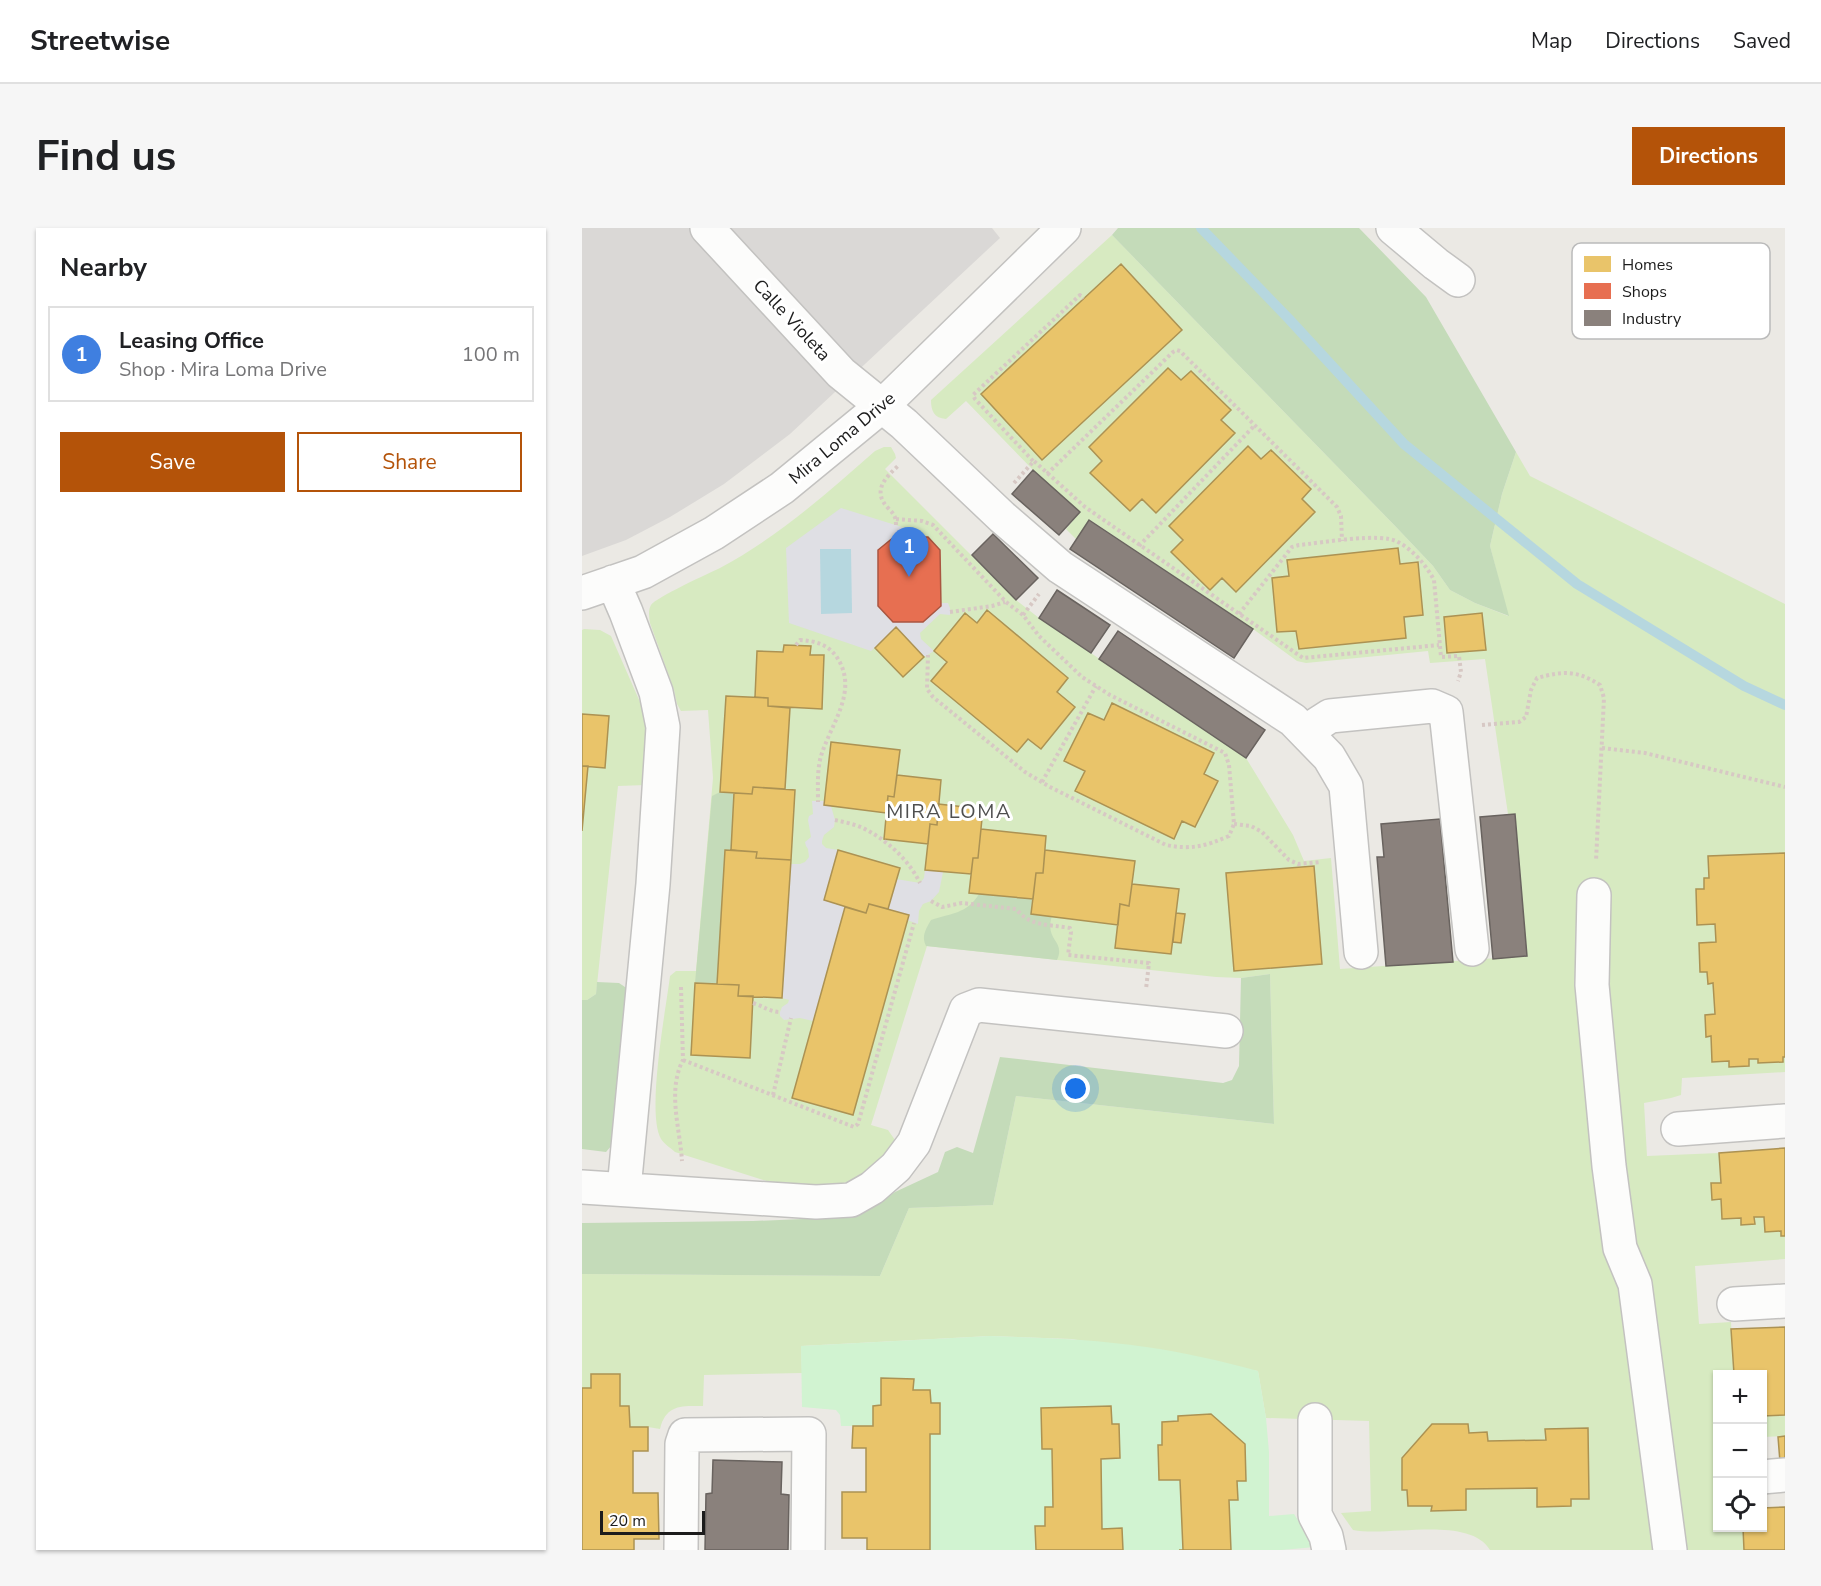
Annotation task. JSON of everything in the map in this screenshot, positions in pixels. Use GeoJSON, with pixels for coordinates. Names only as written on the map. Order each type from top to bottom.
{"type":"FeatureCollection","features":[{"type":"Feature","properties":{"kind":"street","name":"Calle Violeta"},"geometry":{"type":"LineString","coordinates":[[707,228],[841,373],[904,424],[992,508],[1060,567],[1293,720],[1329,757],[1346,786],[1361,952]]}},
{"type":"Feature","properties":{"kind":"street","name":"Mira Loma Drive"},"geometry":{"type":"LineString","coordinates":[[582,593],[643,572],[714,533],[782,488],[882,406],[1064,228]]}},
{"type":"Feature","properties":{"kind":"street"},"geometry":{"type":"LineString","coordinates":[[1394,228],[1458,280]]}},
{"type":"Feature","properties":{"kind":"street"},"geometry":{"type":"LineString","coordinates":[[613,582],[656,692],[663,727],[653,884],[624,1189]]}},
{"type":"Feature","properties":{"kind":"street"},"geometry":{"type":"LineString","coordinates":[[1305,732],[1330,716],[1432,706],[1444,720],[1472,948]]}},
{"type":"Feature","properties":{"kind":"street"},"geometry":{"type":"LineString","coordinates":[[1594,895],[1592,985],[1609,1166],[1620,1248],[1635,1284],[1670,1550]]}},
{"type":"Feature","properties":{"kind":"street"},"geometry":{"type":"LineString","coordinates":[[582,1187],[816,1202],[851,1200],[872,1188],[896,1167],[914,1143],[966,1010],[979,1005],[1226,1031]]}},
{"type":"Feature","properties":{"kind":"street"},"geometry":{"type":"LineString","coordinates":[[1678,1129],[1785,1121]]}},
{"type":"Feature","properties":{"kind":"street"},"geometry":{"type":"LineString","coordinates":[[1734,1304],[1785,1301]]}},
{"type":"Feature","properties":{"kind":"street"},"geometry":{"type":"LineString","coordinates":[[1315,1420],[1315,1515],[1326,1536],[1329,1550]]}},
{"type":"Feature","properties":{"kind":"street"},"geometry":{"type":"LineString","coordinates":[[681,1550],[682,1444],[685,1435],[809,1434],[808,1550]]}},
{"type":"Feature","properties":{"kind":"street"},"geometry":{"type":"LineString","coordinates":[[1767,1477],[1785,1475]]}},
{"type":"Feature","properties":{"kind":"path"},"geometry":{"type":"LineString","coordinates":[[1083,299],[1080,295],[973,395],[1034,462],[1084,507],[1303,658],[1439,645]]}},
{"type":"Feature","properties":{"kind":"path"},"geometry":{"type":"LineString","coordinates":[[1047,474],[1177,350],[1336,507],[1341,516],[1342,541]]}},
{"type":"Feature","properties":{"kind":"path"},"geometry":{"type":"LineString","coordinates":[[1139,546],[1255,425]]}},
{"type":"Feature","properties":{"kind":"path"},"geometry":{"type":"LineString","coordinates":[[896,525],[894,513],[881,496],[882,483],[923,442]]}},
{"type":"Feature","properties":{"kind":"path"},"geometry":{"type":"LineString","coordinates":[[992,508],[1034,462]]}},
{"type":"Feature","properties":{"kind":"path"},"geometry":{"type":"LineString","coordinates":[[896,519],[922,521],[933,525],[1005,602],[1023,615],[1039,636],[1082,677],[1225,753],[1229,765],[1234,824],[1229,836],[1193,848],[1166,845],[1025,772],[927,689],[927,655]]}},
{"type":"Feature","properties":{"kind":"path"},"geometry":{"type":"LineString","coordinates":[[1239,614],[1292,548],[1299,545],[1387,538],[1398,541],[1410,550],[1429,570],[1434,580],[1441,657],[1459,656],[1460,678],[1444,720],[1519,722],[1526,717],[1531,690],[1536,678],[1574,673],[1587,675],[1600,684],[1604,698],[1594,895]]}},
{"type":"Feature","properties":{"kind":"path"},"geometry":{"type":"LineString","coordinates":[[950,612],[1005,602]]}},
{"type":"Feature","properties":{"kind":"path"},"geometry":{"type":"LineString","coordinates":[[796,645],[800,640],[811,641],[822,644],[832,651],[840,662],[846,686],[838,717],[821,756],[818,774],[818,802]]}},
{"type":"Feature","properties":{"kind":"path"},"geometry":{"type":"LineString","coordinates":[[1042,782],[1096,686]]}},
{"type":"Feature","properties":{"kind":"path"},"geometry":{"type":"LineString","coordinates":[[1602,748],[1645,753],[1785,787]]}},
{"type":"Feature","properties":{"kind":"path"},"geometry":{"type":"LineString","coordinates":[[835,820],[861,827],[876,836],[913,868],[920,883]]}},
{"type":"Feature","properties":{"kind":"path"},"geometry":{"type":"LineString","coordinates":[[1234,824],[1251,826],[1262,832],[1289,860],[1298,864],[1323,861]]}},
{"type":"Feature","properties":{"kind":"path"},"geometry":{"type":"LineString","coordinates":[[931,900],[942,907],[962,903],[1016,909],[1023,918],[1031,922],[1070,928],[1068,955],[1149,963],[1142,1022]]}},
{"type":"Feature","properties":{"kind":"path"},"geometry":{"type":"LineString","coordinates":[[683,1060],[854,1127],[858,1124],[914,923]]}},
{"type":"Feature","properties":{"kind":"path"},"geometry":{"type":"LineString","coordinates":[[645,965],[676,971],[680,980],[683,1060],[675,1085],[675,1106],[685,1193]]}},
{"type":"Feature","properties":{"kind":"path"},"geometry":{"type":"LineString","coordinates":[[753,1003],[762,1005],[770,1011],[780,1012]]}},
{"type":"Feature","properties":{"kind":"path"},"geometry":{"type":"LineString","coordinates":[[773,1095],[791,1018]]}},
{"type":"Feature","properties":{"kind":"shaded area"},"geometry":{"type":"Polygon","coordinates":[[[582,228],[992,228],[1000,238],[790,434],[724,484],[670,517],[626,540],[582,556],[582,228]]]}},
{"type":"Feature","properties":{"kind":"shaded area"},"geometry":{"type":"Polygon","coordinates":[[[841,508],[905,528],[905,537],[894,537],[878,550],[878,606],[893,622],[923,622],[941,606],[941,603],[948,603],[950,615],[940,614],[920,633],[921,639],[934,651],[924,657],[896,628],[871,651],[789,623],[786,548],[841,508]]]}},
{"type":"Feature","properties":{"kind":"shaded area"},"geometry":{"type":"Polygon","coordinates":[[[812,801],[824,801],[824,805],[831,806],[835,820],[834,827],[824,835],[822,841],[826,848],[838,850],[824,900],[845,907],[813,1021],[800,1018],[784,1020],[780,1012],[789,1000],[782,998],[791,864],[800,864],[809,857],[805,842],[811,837],[808,820],[813,814],[812,801]]]}},
{"type":"Feature","properties":{"kind":"shaded area"},"geometry":{"type":"Polygon","coordinates":[[[925,870],[943,872],[939,892],[931,901],[923,904],[919,911],[918,924],[888,909],[896,879],[920,883],[924,878],[925,870]]]}},
{"type":"Feature","properties":{"kind":"green space"},"geometry":{"type":"Polygon","coordinates":[[[1118,228],[1359,228],[1426,297],[1516,452],[1502,494],[1490,546],[1509,616],[1475,603],[1450,590],[1433,566],[1397,528],[1112,235],[1118,228]]]}},
{"type":"Feature","properties":{"kind":"green space"},"geometry":{"type":"Polygon","coordinates":[[[1112,235],[1397,528],[1433,566],[1450,590],[1508,616],[1490,546],[1502,494],[1516,452],[1530,476],[1785,604],[1785,853],[1708,856],[1709,878],[1704,878],[1704,889],[1696,889],[1697,924],[1715,924],[1716,942],[1699,943],[1700,972],[1707,972],[1708,983],[1713,983],[1715,1014],[1707,1037],[1711,1036],[1712,1061],[1729,1061],[1729,1067],[1748,1066],[1749,1059],[1758,1059],[1758,1063],[1782,1062],[1785,1057],[1785,1072],[1682,1078],[1681,1095],[1644,1103],[1647,1156],[1719,1153],[1721,1183],[1712,1183],[1721,1199],[1722,1219],[1741,1218],[1741,1224],[1755,1224],[1754,1217],[1764,1217],[1781,1231],[1781,1236],[1785,1236],[1785,1259],[1695,1266],[1699,1324],[1731,1322],[1734,1370],[1713,1370],[1713,1532],[1743,1532],[1744,1550],[1490,1550],[1480,1539],[1465,1533],[1447,1530],[1353,1530],[1341,1513],[1371,1511],[1369,1421],[1266,1418],[1258,1371],[1072,1339],[990,1336],[801,1346],[802,1373],[704,1375],[703,1406],[676,1408],[666,1415],[660,1429],[630,1427],[629,1406],[620,1406],[620,1374],[591,1374],[591,1388],[582,1388],[582,1274],[880,1276],[909,1208],[993,1205],[1016,1096],[1274,1124],[1270,974],[1241,978],[1216,977],[927,946],[871,1125],[888,1130],[895,1140],[889,1156],[873,1168],[851,1181],[818,1190],[795,1190],[675,1152],[661,1139],[657,1126],[656,1085],[670,976],[676,971],[696,971],[713,778],[708,710],[681,711],[677,704],[650,623],[650,607],[662,597],[720,568],[762,543],[820,499],[875,451],[891,447],[896,458],[885,469],[1016,600],[1039,618],[1246,758],[1293,835],[1304,861],[1331,858],[1340,969],[1527,956],[1515,814],[1508,814],[1485,659],[1430,663],[1428,651],[1306,663],[1297,661],[1090,520],[1076,539],[1066,529],[1080,512],[1033,470],[966,401],[946,419],[934,413],[931,400],[1112,235]]]}},
{"type":"Feature","properties":{"kind":"green space"},"geometry":{"type":"Polygon","coordinates":[[[582,630],[600,630],[611,636],[647,718],[646,785],[618,786],[596,994],[587,1000],[582,1000],[582,630]]]}},
{"type":"Feature","properties":{"kind":"green space"},"geometry":{"type":"Polygon","coordinates":[[[720,792],[734,793],[731,850],[717,984],[695,983],[712,796],[720,792]]]}},
{"type":"Feature","properties":{"kind":"green space"},"geometry":{"type":"Polygon","coordinates":[[[979,894],[1033,899],[1031,913],[1052,916],[1050,924],[1052,936],[1059,948],[1057,960],[926,946],[924,936],[931,920],[964,909],[979,894]]]}},
{"type":"Feature","properties":{"kind":"green space"},"geometry":{"type":"Polygon","coordinates":[[[1270,974],[1274,1124],[1016,1096],[993,1205],[909,1208],[880,1276],[582,1274],[582,1223],[753,1221],[850,1217],[873,1207],[895,1192],[938,1172],[945,1152],[957,1147],[973,1153],[1000,1057],[1223,1083],[1232,1080],[1239,1066],[1241,978],[1270,974]]]}},
{"type":"Feature","properties":{"kind":"green space"},"geometry":{"type":"Polygon","coordinates":[[[597,982],[619,983],[628,989],[614,1107],[612,1145],[606,1152],[582,1149],[582,1000],[587,1000],[596,994],[597,982]]]}},
{"type":"Feature","properties":{"kind":"green space"},"geometry":{"type":"Polygon","coordinates":[[[990,1336],[1126,1344],[1188,1354],[1258,1371],[1269,1452],[1269,1516],[1294,1514],[1315,1547],[1282,1550],[930,1550],[930,1434],[940,1434],[940,1403],[931,1403],[913,1390],[913,1379],[881,1378],[881,1405],[873,1426],[841,1426],[840,1415],[836,1410],[802,1407],[801,1346],[990,1336]]]}},
{"type":"Feature","properties":{"kind":"green space"},"geometry":{"type":"Polygon","coordinates":[[[1785,1415],[1785,1436],[1767,1437],[1767,1416],[1785,1415]]]}},
{"type":"Feature","properties":{"kind":"water"},"geometry":{"type":"Polygon","coordinates":[[[820,549],[851,549],[852,613],[821,614],[820,549]]]}},
{"type":"Feature","properties":{"kind":"building: Homes"},"geometry":{"type":"Polygon","coordinates":[[[1121,264],[1182,330],[1042,460],[981,394],[1121,264]]]}},
{"type":"Feature","properties":{"kind":"building: Homes"},"geometry":{"type":"Polygon","coordinates":[[[1168,368],[1181,380],[1191,371],[1231,410],[1221,420],[1235,433],[1156,513],[1142,499],[1130,511],[1090,473],[1102,461],[1089,447],[1168,368]]]}},
{"type":"Feature","properties":{"kind":"building: Homes"},"geometry":{"type":"Polygon","coordinates":[[[1248,446],[1261,459],[1271,450],[1311,489],[1302,499],[1315,512],[1236,592],[1222,578],[1210,590],[1171,552],[1183,540],[1169,526],[1248,446]]]}},
{"type":"Feature","properties":{"kind":"building: Homes"},"geometry":{"type":"Polygon","coordinates":[[[1398,548],[1400,564],[1418,562],[1423,615],[1404,617],[1406,638],[1299,649],[1296,631],[1277,632],[1272,578],[1289,576],[1287,560],[1398,548]]]}},
{"type":"Feature","properties":{"kind":"building: Homes"},"geometry":{"type":"Polygon","coordinates":[[[987,610],[1068,678],[1057,692],[1075,707],[1041,749],[1028,739],[1017,752],[931,681],[947,662],[934,651],[965,613],[977,623],[987,610]]]}},
{"type":"Feature","properties":{"kind":"building: Homes"},"geometry":{"type":"Polygon","coordinates":[[[1482,613],[1486,650],[1447,653],[1444,617],[1482,613]]]}},
{"type":"Feature","properties":{"kind":"building: Homes"},"geometry":{"type":"Polygon","coordinates":[[[896,627],[924,657],[903,677],[875,648],[896,627]]]}},
{"type":"Feature","properties":{"kind":"building: Homes"},"geometry":{"type":"Polygon","coordinates":[[[784,645],[811,646],[810,655],[824,655],[822,709],[768,706],[768,698],[755,697],[757,651],[783,652],[784,645]]]}},
{"type":"Feature","properties":{"kind":"building: Homes"},"geometry":{"type":"Polygon","coordinates":[[[726,696],[768,698],[768,706],[790,708],[785,789],[753,787],[752,794],[720,792],[726,696]]]}},
{"type":"Feature","properties":{"kind":"building: Homes"},"geometry":{"type":"Polygon","coordinates":[[[1112,703],[1214,753],[1204,774],[1218,781],[1195,827],[1182,821],[1174,839],[1075,791],[1085,771],[1064,761],[1088,713],[1104,720],[1112,703]]]}},
{"type":"Feature","properties":{"kind":"building: Homes"},"geometry":{"type":"Polygon","coordinates":[[[582,714],[609,716],[605,768],[582,766],[582,714]]]}},
{"type":"Feature","properties":{"kind":"building: Homes"},"geometry":{"type":"Polygon","coordinates":[[[831,742],[900,750],[894,797],[888,796],[886,813],[824,805],[831,742]]]}},
{"type":"Feature","properties":{"kind":"building: Homes"},"geometry":{"type":"Polygon","coordinates":[[[582,766],[588,766],[582,831],[582,766]]]}},
{"type":"Feature","properties":{"kind":"building: Homes"},"geometry":{"type":"Polygon","coordinates":[[[897,775],[941,780],[937,825],[930,824],[928,844],[884,839],[888,796],[894,797],[897,775]]]}},
{"type":"Feature","properties":{"kind":"building: Homes"},"geometry":{"type":"Polygon","coordinates":[[[753,787],[795,790],[791,860],[756,858],[757,852],[731,850],[734,793],[752,794],[753,787]]]}},
{"type":"Feature","properties":{"kind":"building: Homes"},"geometry":{"type":"Polygon","coordinates":[[[938,804],[983,809],[978,858],[973,858],[971,874],[925,870],[930,824],[937,825],[938,804]]]}},
{"type":"Feature","properties":{"kind":"building: Homes"},"geometry":{"type":"Polygon","coordinates":[[[981,829],[1046,836],[1043,873],[1036,873],[1033,899],[969,893],[973,858],[978,858],[981,829]]]}},
{"type":"Feature","properties":{"kind":"building: Homes"},"geometry":{"type":"Polygon","coordinates":[[[725,850],[757,852],[756,858],[791,860],[782,998],[738,996],[739,985],[717,984],[725,850]]]}},
{"type":"Feature","properties":{"kind":"building: Homes"},"geometry":{"type":"Polygon","coordinates":[[[838,850],[900,868],[888,909],[869,904],[866,913],[824,900],[838,850]]]}},
{"type":"Feature","properties":{"kind":"building: Homes"},"geometry":{"type":"Polygon","coordinates":[[[1045,850],[1135,861],[1129,906],[1120,904],[1118,925],[1031,914],[1036,873],[1043,873],[1045,850]]]}},
{"type":"Feature","properties":{"kind":"building: Homes"},"geometry":{"type":"Polygon","coordinates":[[[1785,853],[1785,1057],[1783,1057],[1783,1062],[1758,1063],[1758,1059],[1749,1059],[1749,1066],[1729,1067],[1729,1061],[1712,1062],[1711,1036],[1706,1037],[1705,1015],[1715,1014],[1713,983],[1708,984],[1707,972],[1700,972],[1699,943],[1716,942],[1715,924],[1697,925],[1696,889],[1704,889],[1704,878],[1709,878],[1708,856],[1785,853]]]}},
{"type":"Feature","properties":{"kind":"building: Homes"},"geometry":{"type":"Polygon","coordinates":[[[1314,866],[1322,964],[1234,971],[1226,873],[1314,866]]]}},
{"type":"Feature","properties":{"kind":"building: Homes"},"geometry":{"type":"Polygon","coordinates":[[[1132,884],[1179,889],[1171,954],[1115,948],[1120,904],[1129,906],[1132,884]]]}},
{"type":"Feature","properties":{"kind":"building: Homes"},"geometry":{"type":"Polygon","coordinates":[[[869,904],[909,915],[853,1115],[792,1098],[845,907],[866,913],[869,904]]]}},
{"type":"Feature","properties":{"kind":"building: Homes"},"geometry":{"type":"Polygon","coordinates":[[[1176,913],[1185,914],[1181,943],[1173,942],[1176,913]]]}},
{"type":"Feature","properties":{"kind":"building: Homes"},"geometry":{"type":"Polygon","coordinates":[[[695,983],[739,985],[738,996],[753,996],[750,1058],[691,1055],[695,983]]]}},
{"type":"Feature","properties":{"kind":"building: Homes"},"geometry":{"type":"Polygon","coordinates":[[[1785,1148],[1785,1236],[1781,1236],[1781,1231],[1765,1232],[1764,1217],[1754,1217],[1755,1224],[1741,1225],[1741,1218],[1722,1219],[1721,1199],[1712,1200],[1711,1183],[1721,1183],[1719,1153],[1785,1148]]]}},
{"type":"Feature","properties":{"kind":"building: Homes"},"geometry":{"type":"Polygon","coordinates":[[[1785,1327],[1785,1415],[1767,1416],[1767,1370],[1734,1370],[1731,1329],[1785,1327]]]}},
{"type":"Feature","properties":{"kind":"building: Homes"},"geometry":{"type":"Polygon","coordinates":[[[591,1374],[620,1374],[620,1406],[629,1406],[630,1427],[648,1427],[648,1451],[633,1451],[633,1493],[658,1493],[659,1539],[634,1539],[634,1550],[582,1550],[582,1388],[591,1388],[591,1374]]]}},
{"type":"Feature","properties":{"kind":"building: Homes"},"geometry":{"type":"Polygon","coordinates":[[[881,1378],[914,1379],[913,1390],[930,1390],[931,1403],[940,1403],[940,1434],[930,1434],[930,1550],[867,1550],[867,1538],[842,1538],[842,1492],[866,1492],[866,1448],[852,1448],[853,1426],[873,1426],[873,1406],[881,1405],[881,1378]]]}},
{"type":"Feature","properties":{"kind":"building: Homes"},"geometry":{"type":"Polygon","coordinates":[[[1111,1406],[1112,1424],[1119,1424],[1120,1458],[1101,1459],[1102,1529],[1122,1528],[1123,1550],[1036,1550],[1035,1526],[1045,1526],[1045,1507],[1053,1507],[1052,1449],[1042,1449],[1041,1408],[1111,1406]]]}},
{"type":"Feature","properties":{"kind":"building: Homes"},"geometry":{"type":"Polygon","coordinates":[[[1211,1414],[1245,1444],[1246,1481],[1237,1481],[1238,1500],[1229,1500],[1231,1550],[1183,1550],[1180,1480],[1159,1480],[1158,1445],[1162,1445],[1162,1422],[1178,1421],[1178,1416],[1211,1414]]]}},
{"type":"Feature","properties":{"kind":"building: Homes"},"geometry":{"type":"Polygon","coordinates":[[[1432,1424],[1468,1424],[1469,1433],[1487,1432],[1488,1441],[1546,1440],[1545,1429],[1588,1428],[1589,1499],[1571,1499],[1571,1506],[1537,1507],[1537,1488],[1466,1489],[1466,1510],[1431,1511],[1432,1506],[1408,1506],[1407,1490],[1402,1490],[1402,1458],[1432,1424]]]}},
{"type":"Feature","properties":{"kind":"building: Homes"},"geometry":{"type":"Polygon","coordinates":[[[1785,1436],[1785,1461],[1780,1462],[1778,1437],[1785,1436]]]}},
{"type":"Feature","properties":{"kind":"building: Homes"},"geometry":{"type":"Polygon","coordinates":[[[1785,1507],[1785,1550],[1744,1550],[1743,1532],[1767,1532],[1767,1508],[1785,1507]]]}},
{"type":"Feature","properties":{"kind":"building: Shops"},"geometry":{"type":"Polygon","coordinates":[[[894,537],[928,537],[940,550],[941,606],[923,622],[893,622],[878,606],[878,550],[894,537]]]}},
{"type":"Feature","properties":{"kind":"building: Industry"},"geometry":{"type":"Polygon","coordinates":[[[1033,470],[1080,512],[1059,535],[1012,494],[1033,470]]]}},
{"type":"Feature","properties":{"kind":"building: Industry"},"geometry":{"type":"Polygon","coordinates":[[[1089,520],[1253,629],[1234,658],[1070,549],[1089,520]]]}},
{"type":"Feature","properties":{"kind":"building: Industry"},"geometry":{"type":"Polygon","coordinates":[[[993,534],[1038,578],[1016,600],[972,555],[993,534]]]}},
{"type":"Feature","properties":{"kind":"building: Industry"},"geometry":{"type":"Polygon","coordinates":[[[1057,590],[1110,625],[1091,653],[1039,618],[1057,590]]]}},
{"type":"Feature","properties":{"kind":"building: Industry"},"geometry":{"type":"Polygon","coordinates":[[[1118,631],[1265,730],[1246,758],[1099,659],[1118,631]]]}},
{"type":"Feature","properties":{"kind":"building: Industry"},"geometry":{"type":"Polygon","coordinates":[[[1515,814],[1527,956],[1493,959],[1480,817],[1515,814]]]}},
{"type":"Feature","properties":{"kind":"building: Industry"},"geometry":{"type":"Polygon","coordinates":[[[1440,819],[1453,962],[1386,966],[1377,857],[1384,857],[1381,824],[1440,819]]]}},
{"type":"Feature","properties":{"kind":"building: Industry"},"geometry":{"type":"Polygon","coordinates":[[[713,1460],[782,1462],[781,1494],[789,1495],[788,1550],[705,1550],[706,1494],[712,1493],[713,1460]]]}},
{"type":"Feature","properties":{"kind":"waterway"},"geometry":{"type":"LineString","coordinates":[[1201,228],[1289,319],[1404,444],[1577,584],[1744,686],[1785,705]]}},
{"type":"Feature","properties":{"kind":"place","name":"Leasing Office"},"geometry":{"type":"Point","coordinates":[909,577]}},
{"type":"Feature","properties":{"kind":"district","name":"MIRA LOMA"},"geometry":{"type":"Point","coordinates":[949,811]}}]}
